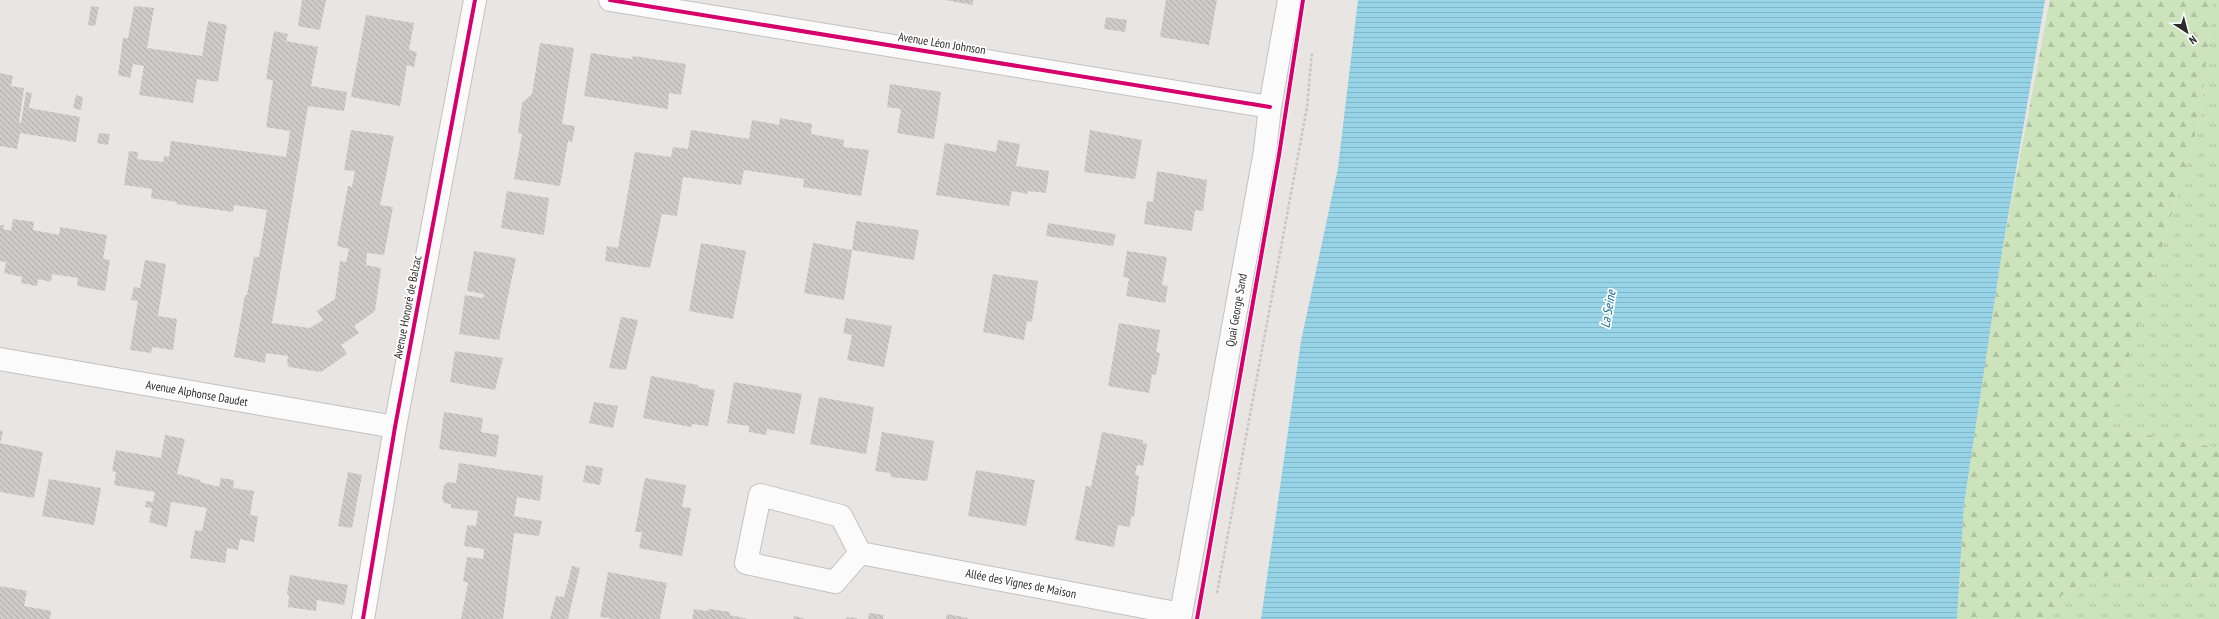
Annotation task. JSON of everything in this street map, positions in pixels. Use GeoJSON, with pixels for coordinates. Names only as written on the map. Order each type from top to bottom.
{"type":"FeatureCollection","features":[{"type":"Feature","properties":{"kind":"street","name":"Avenue Honoré de Balzac"},"geometry":{"type":"LineString","coordinates":[[362,619],[395,427],[475,0]]}},
{"type":"Feature","properties":{"kind":"street","name":"Avenue Léon Johnson"},"geometry":{"type":"LineString","coordinates":[[610,0],[1270,107]]}},
{"type":"Feature","properties":{"kind":"street","name":"Quai George Sand"},"geometry":{"type":"LineString","coordinates":[[1181,616],[1265,151],[1270,107],[1289,0]]}},
{"type":"Feature","properties":{"kind":"street","name":"Avenue Alphonse Daudet"},"geometry":{"type":"LineString","coordinates":[[0,359],[395,427]]}},
{"type":"Feature","properties":{"kind":"street"},"geometry":{"type":"LineString","coordinates":[[760,495],[841,516],[860,553],[835,582],[746,563],[760,495]]}},
{"type":"Feature","properties":{"kind":"street","name":"Allée des Vignes de Maison"},"geometry":{"type":"LineString","coordinates":[[860,553],[1181,616]]}},
{"type":"Feature","properties":{"kind":"green space"},"geometry":{"type":"Polygon","coordinates":[[[2050,0],[2213,0],[2200,119],[2108,428],[2219,448],[2219,579],[2101,576],[2062,595],[2051,619],[1957,619],[1964,504],[2002,252],[2050,0]]]}},
{"type":"Feature","properties":{"kind":"green space"},"geometry":{"type":"Polygon","coordinates":[[[2213,0],[2219,0],[2219,448],[2108,428],[2200,119],[2213,0]]]}},
{"type":"Feature","properties":{"kind":"green space"},"geometry":{"type":"Polygon","coordinates":[[[2101,576],[2219,579],[2219,619],[2051,619],[2062,595],[2101,576]]]}},
{"type":"Feature","properties":{"kind":"water","name":"La Seine"},"geometry":{"type":"Polygon","coordinates":[[[1358,0],[2045,0],[2002,252],[1964,504],[1957,619],[1261,619],[1301,341],[1338,168],[1358,0]]]}},
{"type":"Feature","properties":{"kind":"building"},"geometry":{"type":"Polygon","coordinates":[[[302,0],[326,0],[320,30],[298,26],[302,0]]]}},
{"type":"Feature","properties":{"kind":"building"},"geometry":{"type":"Polygon","coordinates":[[[945,0],[973,0],[973,5],[945,0]]]}},
{"type":"Feature","properties":{"kind":"building"},"geometry":{"type":"Polygon","coordinates":[[[1166,0],[1217,0],[1209,45],[1160,37],[1166,0]]]}},
{"type":"Feature","properties":{"kind":"building"},"geometry":{"type":"Polygon","coordinates":[[[91,6],[99,7],[95,26],[88,25],[91,6]]]}},
{"type":"Feature","properties":{"kind":"building"},"geometry":{"type":"Polygon","coordinates":[[[134,6],[154,8],[147,48],[202,56],[208,21],[227,25],[218,82],[197,79],[193,103],[139,95],[144,66],[133,64],[130,78],[118,75],[123,38],[128,38],[134,6]]]}},
{"type":"Feature","properties":{"kind":"building"},"geometry":{"type":"Polygon","coordinates":[[[366,15],[414,23],[409,50],[417,52],[414,67],[407,65],[400,106],[351,97],[366,15]]]}},
{"type":"Feature","properties":{"kind":"building"},"geometry":{"type":"Polygon","coordinates":[[[1106,17],[1127,20],[1125,32],[1104,29],[1106,17]]]}},
{"type":"Feature","properties":{"kind":"building"},"geometry":{"type":"Polygon","coordinates":[[[274,31],[288,34],[286,41],[318,47],[311,86],[347,92],[344,111],[308,106],[272,323],[310,328],[323,320],[317,311],[335,299],[340,261],[346,262],[349,249],[337,246],[348,186],[352,187],[355,171],[344,170],[351,130],[394,136],[380,205],[393,207],[384,255],[367,253],[366,265],[381,268],[375,311],[354,326],[359,333],[341,345],[347,354],[321,372],[289,367],[287,363],[288,356],[266,353],[265,363],[234,357],[245,295],[247,295],[254,257],[259,257],[267,210],[234,205],[233,212],[176,204],[177,202],[151,198],[152,189],[124,185],[129,151],[138,152],[137,159],[163,162],[164,156],[169,157],[171,141],[286,157],[290,131],[266,127],[273,80],[266,79],[274,31]]]}},
{"type":"Feature","properties":{"kind":"building"},"geometry":{"type":"Polygon","coordinates":[[[540,43],[574,48],[562,124],[575,126],[572,142],[568,141],[560,186],[514,179],[522,134],[518,133],[522,103],[532,94],[540,43]]]}},
{"type":"Feature","properties":{"kind":"building"},"geometry":{"type":"Polygon","coordinates":[[[591,53],[632,59],[633,56],[686,64],[681,95],[669,93],[668,109],[584,96],[591,53]]]}},
{"type":"Feature","properties":{"kind":"building"},"geometry":{"type":"Polygon","coordinates":[[[0,73],[13,76],[11,86],[24,88],[19,122],[21,123],[26,92],[32,93],[29,108],[80,117],[76,142],[20,133],[17,149],[0,146],[0,73]]]}},
{"type":"Feature","properties":{"kind":"building"},"geometry":{"type":"Polygon","coordinates":[[[890,84],[941,92],[934,139],[897,133],[901,109],[887,107],[890,84]]]}},
{"type":"Feature","properties":{"kind":"building"},"geometry":{"type":"Polygon","coordinates":[[[76,95],[83,97],[81,110],[73,108],[76,95]]]}},
{"type":"Feature","properties":{"kind":"building"},"geometry":{"type":"Polygon","coordinates":[[[780,118],[812,124],[811,134],[844,140],[843,147],[869,150],[861,196],[803,187],[804,179],[744,170],[741,185],[683,177],[677,216],[662,214],[650,268],[605,261],[607,246],[618,248],[635,152],[671,157],[673,147],[688,149],[691,130],[749,139],[752,120],[779,125],[780,118]]]}},
{"type":"Feature","properties":{"kind":"building"},"geometry":{"type":"Polygon","coordinates":[[[1090,130],[1142,140],[1135,179],[1084,172],[1090,130]]]}},
{"type":"Feature","properties":{"kind":"building"},"geometry":{"type":"Polygon","coordinates":[[[99,133],[110,134],[108,145],[97,143],[99,133]]]}},
{"type":"Feature","properties":{"kind":"building"},"geometry":{"type":"Polygon","coordinates":[[[998,140],[1020,144],[1016,166],[1049,171],[1046,193],[1028,191],[1027,194],[1012,191],[1009,206],[936,195],[945,143],[996,152],[998,140]]]}},
{"type":"Feature","properties":{"kind":"building"},"geometry":{"type":"Polygon","coordinates":[[[1157,171],[1207,180],[1203,211],[1195,210],[1192,231],[1144,224],[1147,201],[1153,202],[1157,171]]]}},
{"type":"Feature","properties":{"kind":"building"},"geometry":{"type":"Polygon","coordinates":[[[507,191],[549,198],[544,235],[501,228],[507,191]]]}},
{"type":"Feature","properties":{"kind":"building"},"geometry":{"type":"Polygon","coordinates":[[[13,219],[34,222],[33,230],[59,235],[60,227],[107,235],[103,259],[110,260],[105,291],[77,286],[78,278],[52,274],[51,282],[38,279],[37,286],[21,283],[22,277],[4,273],[6,262],[0,261],[0,225],[4,225],[3,229],[11,231],[13,219]]]}},
{"type":"Feature","properties":{"kind":"building"},"geometry":{"type":"Polygon","coordinates":[[[856,221],[919,230],[914,260],[852,250],[856,221]]]}},
{"type":"Feature","properties":{"kind":"building"},"geometry":{"type":"Polygon","coordinates":[[[1048,223],[1116,234],[1113,246],[1046,236],[1048,223]]]}},
{"type":"Feature","properties":{"kind":"building"},"geometry":{"type":"Polygon","coordinates":[[[701,243],[746,251],[733,319],[689,311],[701,243]]]}},
{"type":"Feature","properties":{"kind":"building"},"geometry":{"type":"Polygon","coordinates":[[[813,243],[852,250],[844,300],[804,293],[813,243]]]}},
{"type":"Feature","properties":{"kind":"building"},"geometry":{"type":"Polygon","coordinates":[[[474,251],[516,258],[499,340],[459,334],[465,295],[483,298],[484,294],[467,291],[474,251]]]}},
{"type":"Feature","properties":{"kind":"building"},"geometry":{"type":"Polygon","coordinates":[[[1127,251],[1167,257],[1162,285],[1168,286],[1165,303],[1126,296],[1129,278],[1123,277],[1127,251]]]}},
{"type":"Feature","properties":{"kind":"building"},"geometry":{"type":"Polygon","coordinates":[[[145,260],[166,264],[158,316],[177,319],[173,350],[152,347],[151,353],[130,350],[138,301],[131,300],[134,287],[140,288],[145,260]]]}},
{"type":"Feature","properties":{"kind":"building"},"geometry":{"type":"Polygon","coordinates":[[[993,274],[1038,281],[1032,322],[1027,321],[1024,340],[983,332],[993,274]]]}},
{"type":"Feature","properties":{"kind":"building"},"geometry":{"type":"Polygon","coordinates":[[[621,317],[638,320],[626,370],[609,368],[621,317]]]}},
{"type":"Feature","properties":{"kind":"building"},"geometry":{"type":"Polygon","coordinates":[[[846,318],[892,326],[884,367],[847,360],[852,335],[843,333],[846,318]]]}},
{"type":"Feature","properties":{"kind":"building"},"geometry":{"type":"Polygon","coordinates":[[[1119,323],[1160,330],[1156,352],[1160,353],[1156,375],[1152,374],[1149,393],[1108,386],[1119,323]]]}},
{"type":"Feature","properties":{"kind":"building"},"geometry":{"type":"Polygon","coordinates":[[[455,351],[503,358],[495,390],[450,382],[455,351]]]}},
{"type":"Feature","properties":{"kind":"building"},"geometry":{"type":"Polygon","coordinates":[[[651,376],[698,385],[698,387],[715,390],[708,426],[692,424],[691,427],[643,418],[651,376]]]}},
{"type":"Feature","properties":{"kind":"building"},"geometry":{"type":"Polygon","coordinates":[[[734,382],[802,394],[794,434],[767,429],[766,435],[749,432],[749,426],[727,423],[734,382]]]}},
{"type":"Feature","properties":{"kind":"building"},"geometry":{"type":"Polygon","coordinates":[[[819,397],[874,407],[866,454],[810,444],[819,397]]]}},
{"type":"Feature","properties":{"kind":"building"},"geometry":{"type":"Polygon","coordinates":[[[594,402],[618,406],[613,428],[589,423],[594,402]]]}},
{"type":"Feature","properties":{"kind":"building"},"geometry":{"type":"Polygon","coordinates":[[[444,412],[483,418],[481,432],[499,435],[496,457],[439,449],[444,412]]]}},
{"type":"Feature","properties":{"kind":"building"},"geometry":{"type":"Polygon","coordinates":[[[0,430],[3,431],[1,441],[0,441],[0,430]]]}},
{"type":"Feature","properties":{"kind":"building"},"geometry":{"type":"Polygon","coordinates":[[[882,432],[934,441],[927,481],[891,477],[890,473],[875,471],[882,432]]]}},
{"type":"Feature","properties":{"kind":"building"},"geometry":{"type":"Polygon","coordinates":[[[1102,432],[1143,440],[1143,443],[1147,444],[1143,466],[1137,465],[1135,475],[1139,476],[1134,517],[1131,516],[1130,527],[1118,525],[1114,547],[1075,540],[1086,486],[1091,487],[1102,432]]]}},
{"type":"Feature","properties":{"kind":"building"},"geometry":{"type":"Polygon","coordinates":[[[165,435],[185,439],[177,474],[219,487],[221,478],[234,480],[233,488],[254,491],[250,515],[258,516],[254,542],[240,539],[238,550],[227,548],[225,563],[190,558],[195,530],[202,531],[207,508],[171,502],[167,527],[149,522],[152,508],[145,507],[146,501],[153,502],[155,492],[114,485],[116,472],[112,471],[116,450],[161,458],[165,435]]]}},
{"type":"Feature","properties":{"kind":"building"},"geometry":{"type":"Polygon","coordinates":[[[0,443],[43,452],[34,498],[0,492],[0,443]]]}},
{"type":"Feature","properties":{"kind":"building"},"geometry":{"type":"Polygon","coordinates":[[[459,463],[543,476],[540,501],[517,497],[514,516],[542,521],[539,536],[514,533],[503,619],[461,619],[468,583],[463,581],[467,557],[483,559],[484,549],[464,546],[467,525],[476,526],[478,511],[451,508],[451,504],[444,503],[442,499],[444,485],[448,482],[456,483],[459,463]]]}},
{"type":"Feature","properties":{"kind":"building"},"geometry":{"type":"Polygon","coordinates":[[[586,465],[603,468],[600,485],[583,482],[586,465]]]}},
{"type":"Feature","properties":{"kind":"building"},"geometry":{"type":"Polygon","coordinates":[[[976,470],[1035,480],[1026,526],[968,516],[976,470]]]}},
{"type":"Feature","properties":{"kind":"building"},"geometry":{"type":"Polygon","coordinates":[[[348,472],[362,475],[352,528],[338,526],[348,472]]]}},
{"type":"Feature","properties":{"kind":"building"},"geometry":{"type":"Polygon","coordinates":[[[645,478],[686,485],[682,507],[691,508],[682,556],[639,548],[642,532],[635,532],[645,478]]]}},
{"type":"Feature","properties":{"kind":"building"},"geometry":{"type":"Polygon","coordinates":[[[49,479],[101,488],[94,525],[42,516],[49,479]]]}},
{"type":"Feature","properties":{"kind":"building"},"geometry":{"type":"Polygon","coordinates":[[[572,566],[580,568],[568,619],[550,619],[556,596],[564,597],[572,566]]]}},
{"type":"Feature","properties":{"kind":"building"},"geometry":{"type":"Polygon","coordinates":[[[608,572],[667,583],[660,619],[613,619],[600,617],[608,572]]]}},
{"type":"Feature","properties":{"kind":"building"},"geometry":{"type":"Polygon","coordinates":[[[290,575],[348,585],[344,605],[317,600],[316,611],[288,607],[289,595],[287,594],[290,575]]]}},
{"type":"Feature","properties":{"kind":"building"},"geometry":{"type":"Polygon","coordinates":[[[0,586],[27,591],[24,606],[51,611],[50,619],[0,619],[0,586]]]}},
{"type":"Feature","properties":{"kind":"building"},"geometry":{"type":"Polygon","coordinates":[[[694,609],[707,611],[710,609],[730,612],[730,615],[748,619],[692,619],[694,609]]]}},
{"type":"Feature","properties":{"kind":"building"},"geometry":{"type":"Polygon","coordinates":[[[869,613],[884,615],[883,619],[868,619],[869,613]]]}},
{"type":"Feature","properties":{"kind":"building"},"geometry":{"type":"Polygon","coordinates":[[[947,614],[968,618],[968,619],[946,619],[947,614]]]}},
{"type":"Feature","properties":{"kind":"building"},"geometry":{"type":"Polygon","coordinates":[[[794,616],[804,618],[804,619],[793,619],[794,616]]]}},
{"type":"Feature","properties":{"kind":"building"},"geometry":{"type":"Polygon","coordinates":[[[847,617],[857,618],[857,619],[846,619],[847,617]]]}},
{"type":"Feature","properties":{"kind":"cycle path"},"geometry":{"type":"LineString","coordinates":[[363,619],[395,427],[475,0]]}},
{"type":"Feature","properties":{"kind":"cycle path"},"geometry":{"type":"LineString","coordinates":[[610,0],[1270,107]]}},
{"type":"Feature","properties":{"kind":"cycle path"},"geometry":{"type":"LineString","coordinates":[[1197,619],[1279,155],[1303,0]]}}]}
